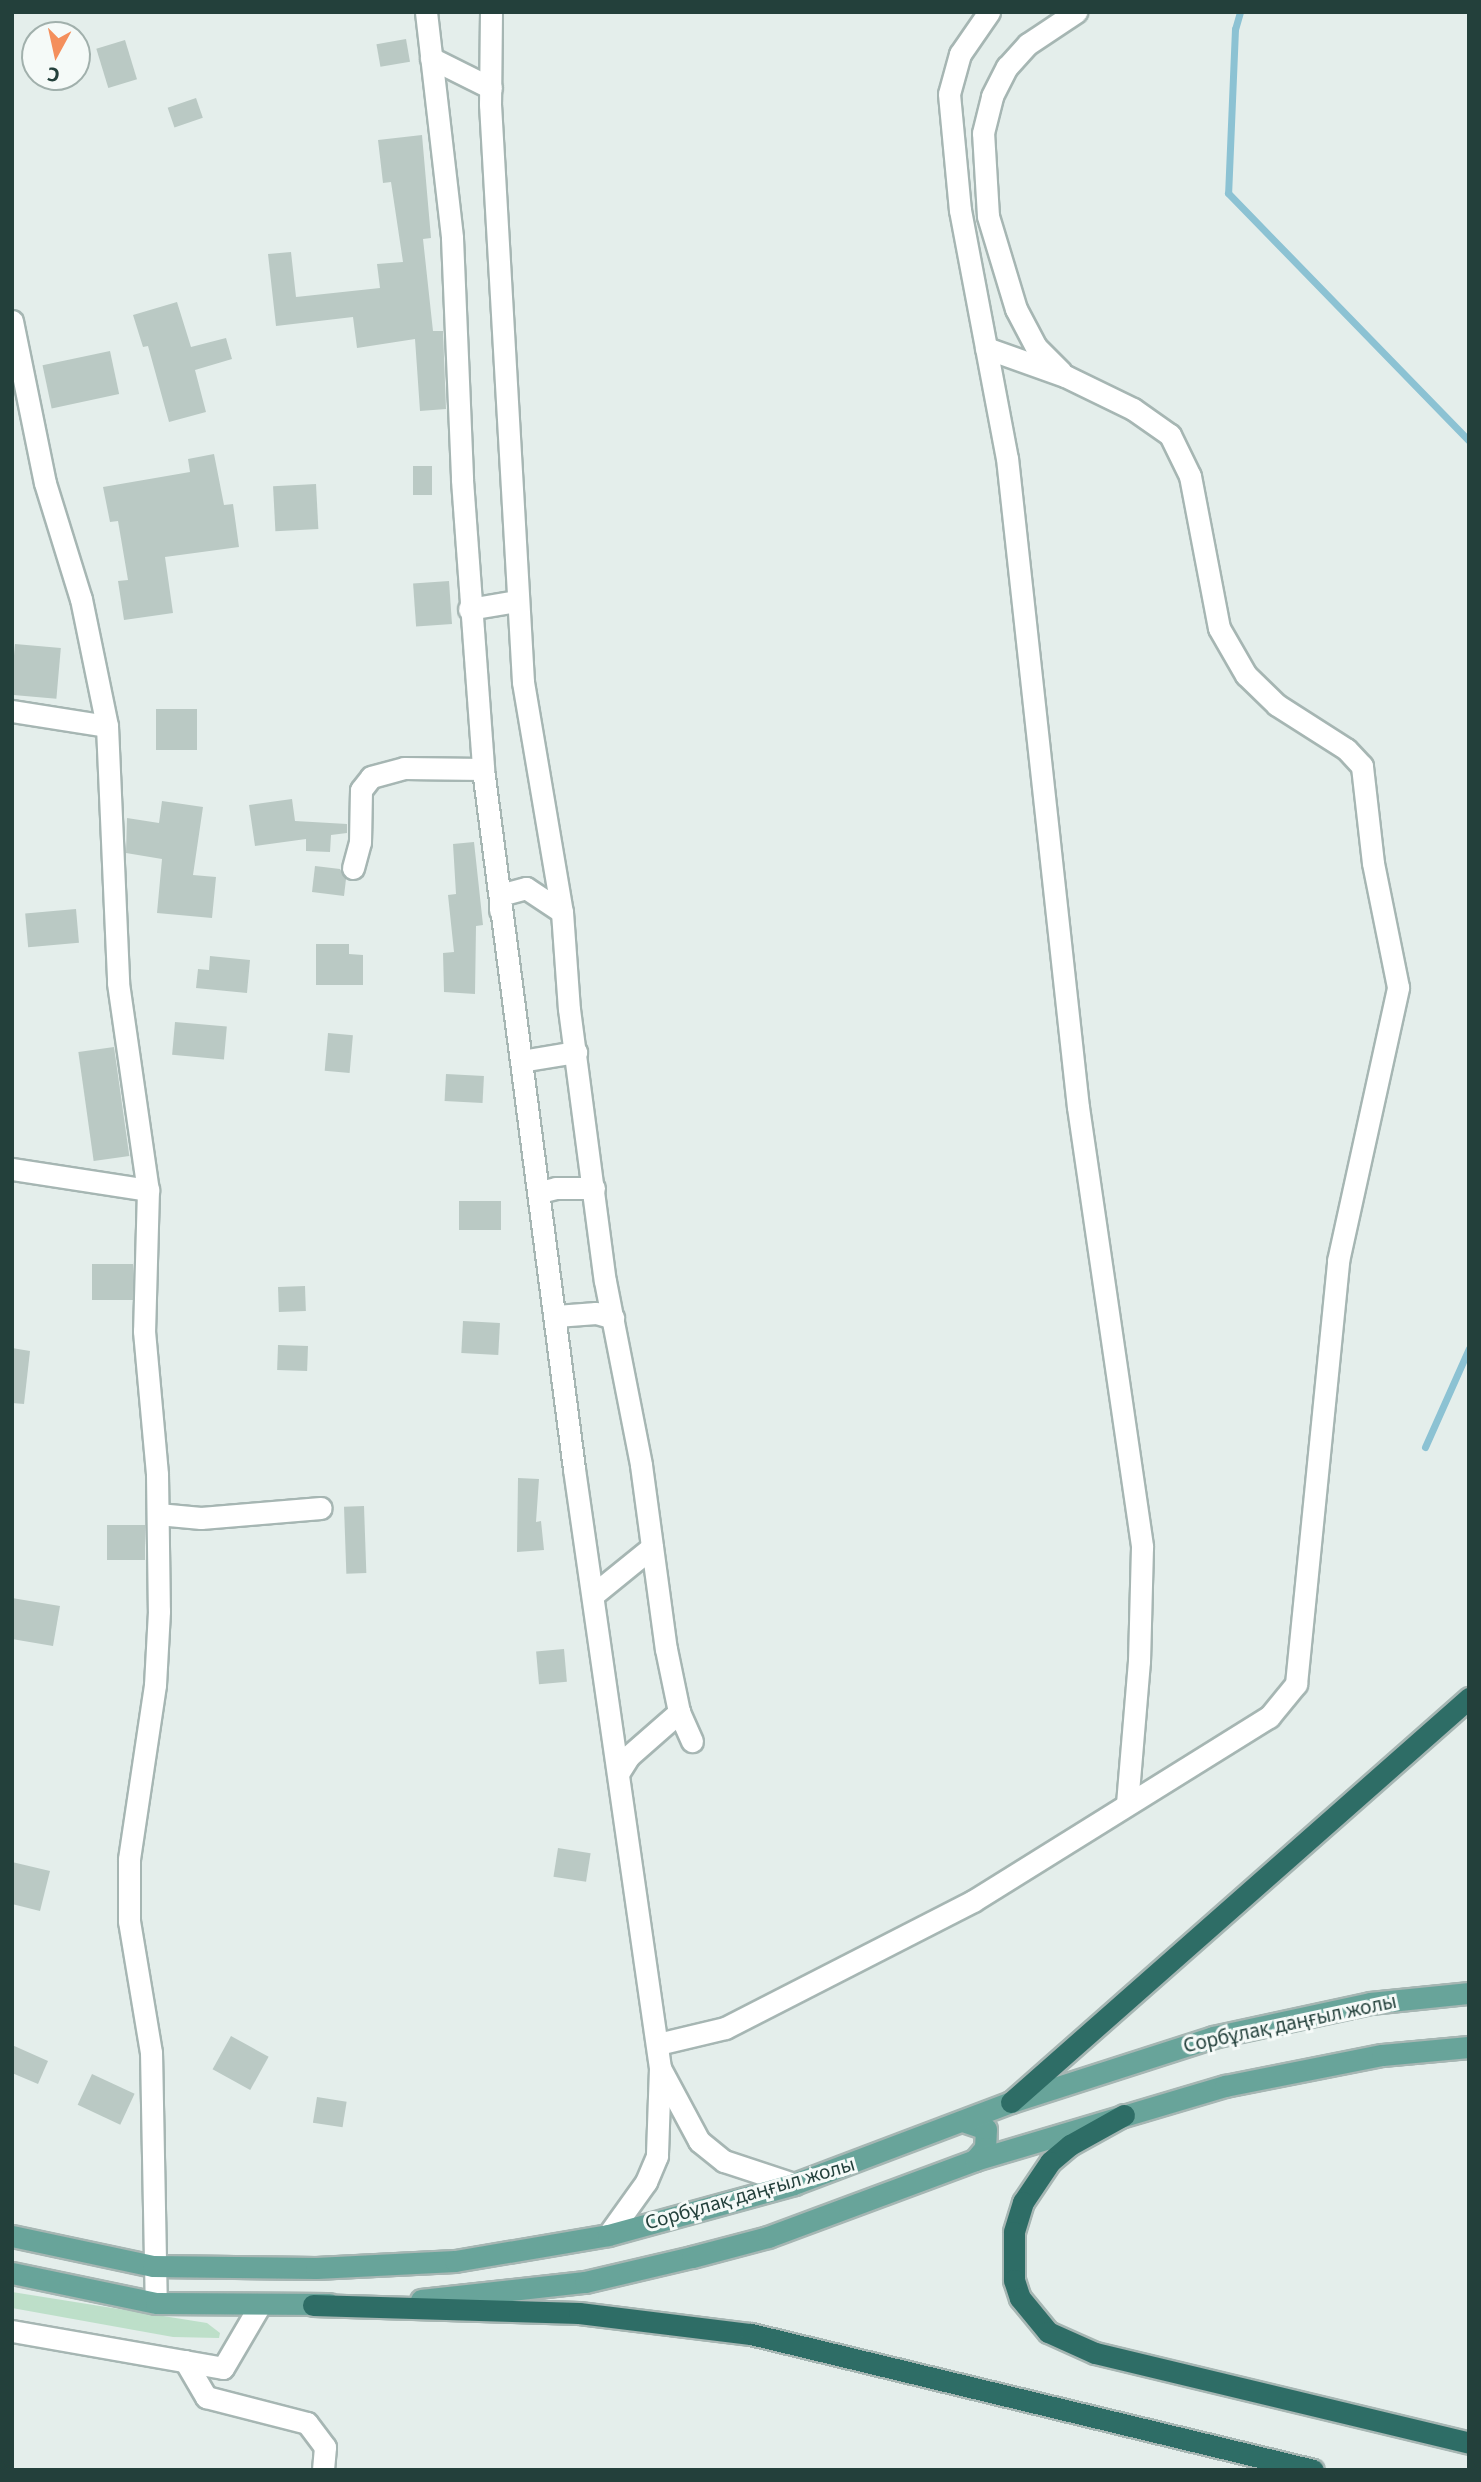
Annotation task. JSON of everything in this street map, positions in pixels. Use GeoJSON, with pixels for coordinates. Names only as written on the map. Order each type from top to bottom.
{"type":"FeatureCollection","features":[{"type":"Feature","properties":{"kind":"highway"},"geometry":{"type":"LineString","coordinates":[[1011,2102],[1469,1698]]}},
{"type":"Feature","properties":{"kind":"highway"},"geometry":{"type":"LineString","coordinates":[[1124,2115],[1070,2145],[1050,2162],[1023,2202],[1013,2232],[1014,2280],[1026,2307],[1048,2332],[1095,2353],[1469,2443]]}},
{"type":"Feature","properties":{"kind":"highway"},"geometry":{"type":"LineString","coordinates":[[313,2305],[579,2313],[751,2334],[1313,2470]]}},
{"type":"Feature","properties":{"kind":"main road","name":"Сорбұлақ даңғыл жолы"},"geometry":{"type":"LineString","coordinates":[[12,2235],[153,2266],[425,2265],[608,2235],[794,2184],[1011,2102],[1213,2037],[1370,2003],[1469,1993]]}},
{"type":"Feature","properties":{"kind":"main road","name":"Сорбұлақ даңғыл жолы"},"geometry":{"type":"LineString","coordinates":[[12,2273],[156,2303],[260,2305],[473,2297],[584,2282],[768,2237],[975,2160],[1225,2086],[1382,2055],[1469,2047]]}},
{"type":"Feature","properties":{"kind":"main road"},"geometry":{"type":"LineString","coordinates":[[963,2121],[986,2129],[985,2148],[975,2160]]}},
{"type":"Feature","properties":{"kind":"street"},"geometry":{"type":"LineString","coordinates":[[426,12],[452,238],[470,609],[483,769],[556,1330],[619,1772],[641,1959],[658,2044],[660,2068],[657,2156],[646,2182],[608,2235]]}},
{"type":"Feature","properties":{"kind":"street"},"geometry":{"type":"LineString","coordinates":[[491,12],[491,88],[523,682],[562,912],[576,1052],[612,1318],[679,1712],[692,1741]]}},
{"type":"Feature","properties":{"kind":"street"},"geometry":{"type":"LineString","coordinates":[[989,12],[960,54],[949,94],[960,210],[1007,458],[1078,1107],[1142,1547],[1139,1661],[1127,1803]]}},
{"type":"Feature","properties":{"kind":"street"},"geometry":{"type":"LineString","coordinates":[[1065,376],[1036,347],[1016,309],[988,216],[983,132],[992,96],[1007,67],[1028,44],[1076,12]]}},
{"type":"Feature","properties":{"kind":"street"},"geometry":{"type":"LineString","coordinates":[[431,58],[491,88]]}},
{"type":"Feature","properties":{"kind":"street"},"geometry":{"type":"LineString","coordinates":[[12,321],[16,356],[46,483],[81,599],[107,726],[118,983],[148,1190],[144,1331],[158,1514],[155,1685],[129,1859],[129,1921],[151,2052],[153,2266],[156,2303]]}},
{"type":"Feature","properties":{"kind":"street"},"geometry":{"type":"LineString","coordinates":[[658,2044],[725,2028],[973,1901],[1269,1717],[1296,1684],[1338,1261],[1398,987],[1373,863],[1362,766],[1346,749],[1277,705],[1240,663],[1220,628],[1190,476],[1170,435],[1133,409],[1065,376],[986,348]]}},
{"type":"Feature","properties":{"kind":"street"},"geometry":{"type":"LineString","coordinates":[[470,609],[517,601]]}},
{"type":"Feature","properties":{"kind":"street"},"geometry":{"type":"LineString","coordinates":[[12,711],[107,726]]}},
{"type":"Feature","properties":{"kind":"street"},"geometry":{"type":"LineString","coordinates":[[354,868],[360,842],[361,790],[371,776],[404,768],[483,769]]}},
{"type":"Feature","properties":{"kind":"street"},"geometry":{"type":"LineString","coordinates":[[500,914],[500,895],[526,888],[562,912]]}},
{"type":"Feature","properties":{"kind":"street"},"geometry":{"type":"LineString","coordinates":[[521,1061],[576,1052]]}},
{"type":"Feature","properties":{"kind":"street"},"geometry":{"type":"LineString","coordinates":[[12,1169],[148,1190]]}},
{"type":"Feature","properties":{"kind":"street"},"geometry":{"type":"LineString","coordinates":[[539,1199],[540,1192],[556,1188],[594,1188]]}},
{"type":"Feature","properties":{"kind":"street"},"geometry":{"type":"LineString","coordinates":[[556,1330],[556,1316],[596,1313],[612,1318]]}},
{"type":"Feature","properties":{"kind":"street"},"geometry":{"type":"LineString","coordinates":[[158,1514],[201,1518],[321,1508]]}},
{"type":"Feature","properties":{"kind":"street"},"geometry":{"type":"LineString","coordinates":[[593,1595],[652,1547]]}},
{"type":"Feature","properties":{"kind":"street"},"geometry":{"type":"LineString","coordinates":[[619,1772],[629,1756],[679,1712]]}},
{"type":"Feature","properties":{"kind":"street"},"geometry":{"type":"LineString","coordinates":[[660,2068],[698,2141],[724,2161],[794,2184]]}},
{"type":"Feature","properties":{"kind":"street"},"geometry":{"type":"LineString","coordinates":[[12,2332],[223,2368],[260,2305]]}},
{"type":"Feature","properties":{"kind":"street"},"geometry":{"type":"LineString","coordinates":[[185,2361],[206,2397],[307,2423],[325,2447],[323,2470]]}},
{"type":"Feature","properties":{"kind":"green space"},"geometry":{"type":"Polygon","coordinates":[[[12,2292],[207,2323],[220,2333],[219,2338],[173,2337],[12,2308],[12,2292]]]}},
{"type":"Feature","properties":{"kind":"building"},"geometry":{"type":"Polygon","coordinates":[[[406,39],[410,62],[380,67],[376,44],[406,39]]]}},
{"type":"Feature","properties":{"kind":"building"},"geometry":{"type":"Polygon","coordinates":[[[125,40],[137,79],[108,88],[96,49],[125,40]]]}},
{"type":"Feature","properties":{"kind":"building"},"geometry":{"type":"Polygon","coordinates":[[[196,98],[203,118],[174,128],[168,108],[196,98]]]}},
{"type":"Feature","properties":{"kind":"building"},"geometry":{"type":"Polygon","coordinates":[[[422,135],[431,238],[423,239],[433,331],[443,331],[446,409],[420,411],[415,339],[357,348],[353,317],[276,326],[268,254],[291,252],[296,297],[380,288],[377,264],[403,262],[391,182],[383,183],[378,140],[422,135]]]}},
{"type":"Feature","properties":{"kind":"building"},"geometry":{"type":"Polygon","coordinates":[[[177,302],[191,347],[226,338],[232,359],[195,370],[206,412],[169,422],[148,346],[143,347],[133,315],[177,302]]]}},
{"type":"Feature","properties":{"kind":"building"},"geometry":{"type":"Polygon","coordinates":[[[110,351],[119,394],[52,408],[43,365],[110,351]]]}},
{"type":"Feature","properties":{"kind":"building"},"geometry":{"type":"Polygon","coordinates":[[[214,454],[224,505],[233,504],[239,547],[165,557],[173,613],[124,620],[118,581],[128,580],[118,521],[110,522],[103,487],[190,472],[188,459],[214,454]]]}},
{"type":"Feature","properties":{"kind":"building"},"geometry":{"type":"Polygon","coordinates":[[[413,466],[432,466],[432,495],[413,495],[413,466]]]}},
{"type":"Feature","properties":{"kind":"building"},"geometry":{"type":"Polygon","coordinates":[[[316,484],[318,529],[275,531],[273,486],[316,484]]]}},
{"type":"Feature","properties":{"kind":"building"},"geometry":{"type":"Polygon","coordinates":[[[449,581],[452,624],[416,626],[413,584],[449,581]]]}},
{"type":"Feature","properties":{"kind":"building"},"geometry":{"type":"Polygon","coordinates":[[[15,644],[61,648],[56,699],[12,695],[15,644]]]}},
{"type":"Feature","properties":{"kind":"building"},"geometry":{"type":"Polygon","coordinates":[[[156,709],[197,709],[197,750],[156,750],[156,709]]]}},
{"type":"Feature","properties":{"kind":"building"},"geometry":{"type":"Polygon","coordinates":[[[292,799],[295,821],[347,824],[347,833],[331,835],[330,852],[306,851],[306,839],[255,846],[249,805],[292,799]]]}},
{"type":"Feature","properties":{"kind":"building"},"geometry":{"type":"Polygon","coordinates":[[[162,801],[203,807],[193,875],[216,877],[212,918],[157,913],[162,859],[126,853],[127,818],[159,823],[162,801]]]}},
{"type":"Feature","properties":{"kind":"building"},"geometry":{"type":"Polygon","coordinates":[[[474,842],[483,925],[476,926],[475,994],[444,992],[443,953],[454,952],[448,895],[456,894],[453,844],[474,842]]]}},
{"type":"Feature","properties":{"kind":"building"},"geometry":{"type":"Polygon","coordinates":[[[315,866],[340,869],[346,879],[344,896],[312,892],[315,866]]]}},
{"type":"Feature","properties":{"kind":"building"},"geometry":{"type":"Polygon","coordinates":[[[76,909],[79,943],[28,947],[25,913],[76,909]]]}},
{"type":"Feature","properties":{"kind":"building"},"geometry":{"type":"Polygon","coordinates":[[[316,944],[349,944],[349,954],[363,955],[363,985],[316,985],[316,944]]]}},
{"type":"Feature","properties":{"kind":"building"},"geometry":{"type":"Polygon","coordinates":[[[210,956],[250,960],[247,993],[196,988],[198,969],[209,970],[210,956]]]}},
{"type":"Feature","properties":{"kind":"building"},"geometry":{"type":"Polygon","coordinates":[[[175,1022],[227,1027],[224,1059],[172,1055],[175,1022]]]}},
{"type":"Feature","properties":{"kind":"building"},"geometry":{"type":"Polygon","coordinates":[[[328,1033],[353,1035],[350,1073],[325,1071],[328,1033]]]}},
{"type":"Feature","properties":{"kind":"building"},"geometry":{"type":"Polygon","coordinates":[[[114,1047],[129,1156],[94,1161],[78,1052],[114,1047]]]}},
{"type":"Feature","properties":{"kind":"building"},"geometry":{"type":"Polygon","coordinates":[[[446,1074],[484,1076],[483,1103],[445,1101],[446,1074]]]}},
{"type":"Feature","properties":{"kind":"building"},"geometry":{"type":"Polygon","coordinates":[[[459,1201],[501,1201],[501,1230],[459,1230],[459,1201]]]}},
{"type":"Feature","properties":{"kind":"building"},"geometry":{"type":"Polygon","coordinates":[[[92,1264],[133,1264],[133,1300],[92,1300],[92,1264]]]}},
{"type":"Feature","properties":{"kind":"building"},"geometry":{"type":"Polygon","coordinates":[[[305,1286],[306,1311],[279,1312],[278,1287],[305,1286]]]}},
{"type":"Feature","properties":{"kind":"building"},"geometry":{"type":"Polygon","coordinates":[[[463,1321],[500,1323],[498,1355],[461,1353],[463,1321]]]}},
{"type":"Feature","properties":{"kind":"building"},"geometry":{"type":"Polygon","coordinates":[[[278,1345],[308,1346],[307,1371],[277,1370],[278,1345]]]}},
{"type":"Feature","properties":{"kind":"building"},"geometry":{"type":"Polygon","coordinates":[[[12,1348],[30,1351],[24,1404],[12,1403],[12,1348]]]}},
{"type":"Feature","properties":{"kind":"building"},"geometry":{"type":"Polygon","coordinates":[[[518,1478],[539,1479],[536,1522],[541,1521],[544,1550],[517,1552],[518,1478]]]}},
{"type":"Feature","properties":{"kind":"building"},"geometry":{"type":"Polygon","coordinates":[[[364,1506],[366,1573],[346,1574],[344,1507],[364,1506]]]}},
{"type":"Feature","properties":{"kind":"building"},"geometry":{"type":"Polygon","coordinates":[[[107,1525],[145,1525],[145,1560],[107,1560],[107,1525]]]}},
{"type":"Feature","properties":{"kind":"building"},"geometry":{"type":"Polygon","coordinates":[[[12,1598],[60,1606],[53,1646],[12,1639],[12,1598]]]}},
{"type":"Feature","properties":{"kind":"building"},"geometry":{"type":"Polygon","coordinates":[[[564,1649],[567,1682],[539,1684],[536,1651],[564,1649]]]}},
{"type":"Feature","properties":{"kind":"building"},"geometry":{"type":"Polygon","coordinates":[[[558,1848],[591,1853],[586,1882],[553,1877],[558,1848]]]}},
{"type":"Feature","properties":{"kind":"building"},"geometry":{"type":"Polygon","coordinates":[[[12,1862],[50,1871],[40,1911],[12,1904],[12,1862]]]}},
{"type":"Feature","properties":{"kind":"building"},"geometry":{"type":"Polygon","coordinates":[[[231,2036],[269,2057],[250,2090],[213,2069],[231,2036]]]}},
{"type":"Feature","properties":{"kind":"building"},"geometry":{"type":"Polygon","coordinates":[[[12,2045],[48,2061],[38,2084],[12,2073],[12,2045]]]}},
{"type":"Feature","properties":{"kind":"building"},"geometry":{"type":"Polygon","coordinates":[[[92,2074],[135,2094],[120,2125],[78,2105],[92,2074]]]}},
{"type":"Feature","properties":{"kind":"building"},"geometry":{"type":"Polygon","coordinates":[[[317,2097],[347,2102],[343,2127],[313,2123],[317,2097]]]}},
{"type":"Feature","properties":{"kind":"waterway"},"geometry":{"type":"LineString","coordinates":[[1240,12],[1235,29],[1228,193],[1469,441]]}},
{"type":"Feature","properties":{"kind":"waterway"},"geometry":{"type":"LineString","coordinates":[[1425,1447],[1469,1348]]}}]}
